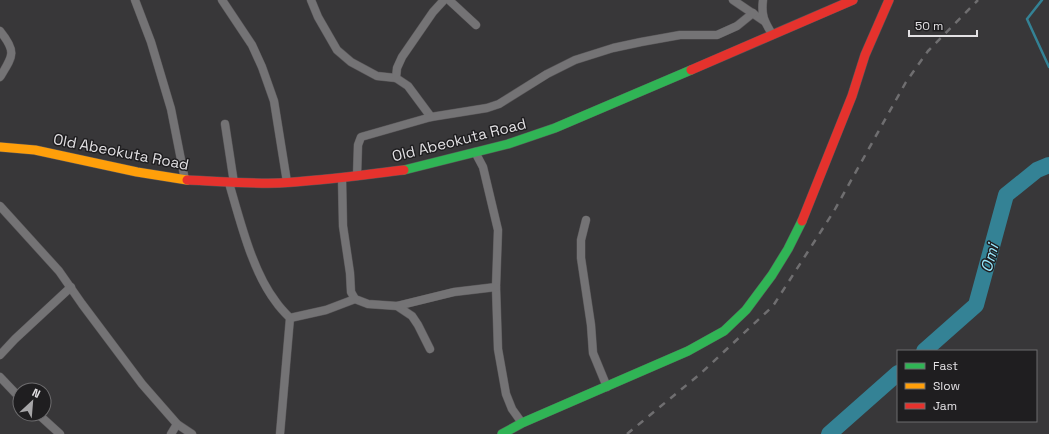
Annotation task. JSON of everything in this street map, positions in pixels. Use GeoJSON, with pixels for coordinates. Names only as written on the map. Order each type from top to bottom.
{"type":"FeatureCollection","features":[{"type":"Feature","properties":{"kind":"main road","name":"Old Abeokuta Road"},"geometry":{"type":"LineString","coordinates":[[1,149],[35,150],[137,172],[186,180],[232,183],[287,182],[342,178],[410,169],[508,144],[555,128],[853,0]]}},
{"type":"Feature","properties":{"kind":"main road"},"geometry":{"type":"LineString","coordinates":[[502,434],[688,351],[724,331],[746,310],[772,275],[788,249],[806,212],[852,96],[865,55],[888,0]]}},
{"type":"Feature","properties":{"kind":"street"},"geometry":{"type":"LineString","coordinates":[[135,0],[171,109],[186,180]]}},
{"type":"Feature","properties":{"kind":"street"},"geometry":{"type":"LineString","coordinates":[[222,0],[252,45],[262,67],[274,101],[287,182]]}},
{"type":"Feature","properties":{"kind":"street"},"geometry":{"type":"LineString","coordinates":[[311,0],[318,17],[337,50],[351,62],[378,76],[396,78],[408,86],[431,117]]}},
{"type":"Feature","properties":{"kind":"street"},"geometry":{"type":"LineString","coordinates":[[396,78],[397,68],[402,58],[433,12],[444,0]]}},
{"type":"Feature","properties":{"kind":"street"},"geometry":{"type":"LineString","coordinates":[[449,0],[476,25]]}},
{"type":"Feature","properties":{"kind":"street"},"geometry":{"type":"LineString","coordinates":[[733,0],[764,21]]}},
{"type":"Feature","properties":{"kind":"street"},"geometry":{"type":"LineString","coordinates":[[763,0],[762,9],[764,21],[772,34]]}},
{"type":"Feature","properties":{"kind":"street"},"geometry":{"type":"LineString","coordinates":[[357,176],[358,145],[361,137],[431,117],[487,108],[499,104],[547,74],[575,60],[612,48],[680,35],[717,35],[737,26],[753,13]]}},
{"type":"Feature","properties":{"kind":"street"},"geometry":{"type":"LineString","coordinates":[[0,31],[6,38],[12,52],[11,59],[0,77]]}},
{"type":"Feature","properties":{"kind":"street"},"geometry":{"type":"LineString","coordinates":[[225,124],[232,183],[255,263],[266,287],[276,302],[290,318],[280,434]]}},
{"type":"Feature","properties":{"kind":"street"},"geometry":{"type":"LineString","coordinates":[[475,152],[483,167],[498,230],[496,287],[498,349],[506,394],[512,409],[522,424]]}},
{"type":"Feature","properties":{"kind":"street"},"geometry":{"type":"LineString","coordinates":[[342,178],[343,226],[350,273],[351,292],[356,299],[368,304],[397,306],[454,292],[496,287]]}},
{"type":"Feature","properties":{"kind":"street"},"geometry":{"type":"LineString","coordinates":[[0,206],[59,271],[142,384],[178,424],[192,434]]}},
{"type":"Feature","properties":{"kind":"street"},"geometry":{"type":"LineString","coordinates":[[586,220],[581,240],[581,258],[591,325],[593,353],[607,387]]}},
{"type":"Feature","properties":{"kind":"street"},"geometry":{"type":"LineString","coordinates":[[0,355],[71,287]]}},
{"type":"Feature","properties":{"kind":"street"},"geometry":{"type":"LineString","coordinates":[[290,318],[326,310],[356,299]]}},
{"type":"Feature","properties":{"kind":"street"},"geometry":{"type":"LineString","coordinates":[[397,306],[412,316],[430,349]]}},
{"type":"Feature","properties":{"kind":"street"},"geometry":{"type":"LineString","coordinates":[[0,377],[12,390]]}},
{"type":"Feature","properties":{"kind":"street"},"geometry":{"type":"LineString","coordinates":[[47,422],[60,434]]}},
{"type":"Feature","properties":{"kind":"street"},"geometry":{"type":"LineString","coordinates":[[171,434],[178,424]]}},
{"type":"Feature","properties":{"kind":"waterway"},"geometry":{"type":"LineString","coordinates":[[1042,0],[1027,19],[1049,67]]}},
{"type":"Feature","properties":{"kind":"waterway","name":"Omi"},"geometry":{"type":"LineString","coordinates":[[925,350],[976,305],[1006,195],[1037,170],[1049,165]]}},
{"type":"Feature","properties":{"kind":"waterway","name":"Omi"},"geometry":{"type":"LineString","coordinates":[[829,434],[897,374]]}},
{"type":"Feature","properties":{"kind":"railway"},"geometry":{"type":"LineString","coordinates":[[627,434],[700,374],[773,306],[834,211],[906,82],[928,51],[978,0]]}},
{"type":"Feature","properties":{"kind":"traffic: fast"},"geometry":{"type":"LineString","coordinates":[[404,170],[508,144],[555,128],[691,70]]}},
{"type":"Feature","properties":{"kind":"traffic: fast"},"geometry":{"type":"LineString","coordinates":[[502,434],[522,423],[688,351],[724,331],[746,310],[772,275],[788,249],[802,221]]}},
{"type":"Feature","properties":{"kind":"traffic: slow"},"geometry":{"type":"LineString","coordinates":[[0,147],[35,150],[137,172],[187,180]]}},
{"type":"Feature","properties":{"kind":"traffic: jam"},"geometry":{"type":"LineString","coordinates":[[691,70],[853,0]]}},
{"type":"Feature","properties":{"kind":"traffic: jam"},"geometry":{"type":"LineString","coordinates":[[802,221],[852,96],[865,55],[889,0]]}},
{"type":"Feature","properties":{"kind":"traffic: jam"},"geometry":{"type":"LineString","coordinates":[[187,180],[279,183],[404,170]]}}]}
